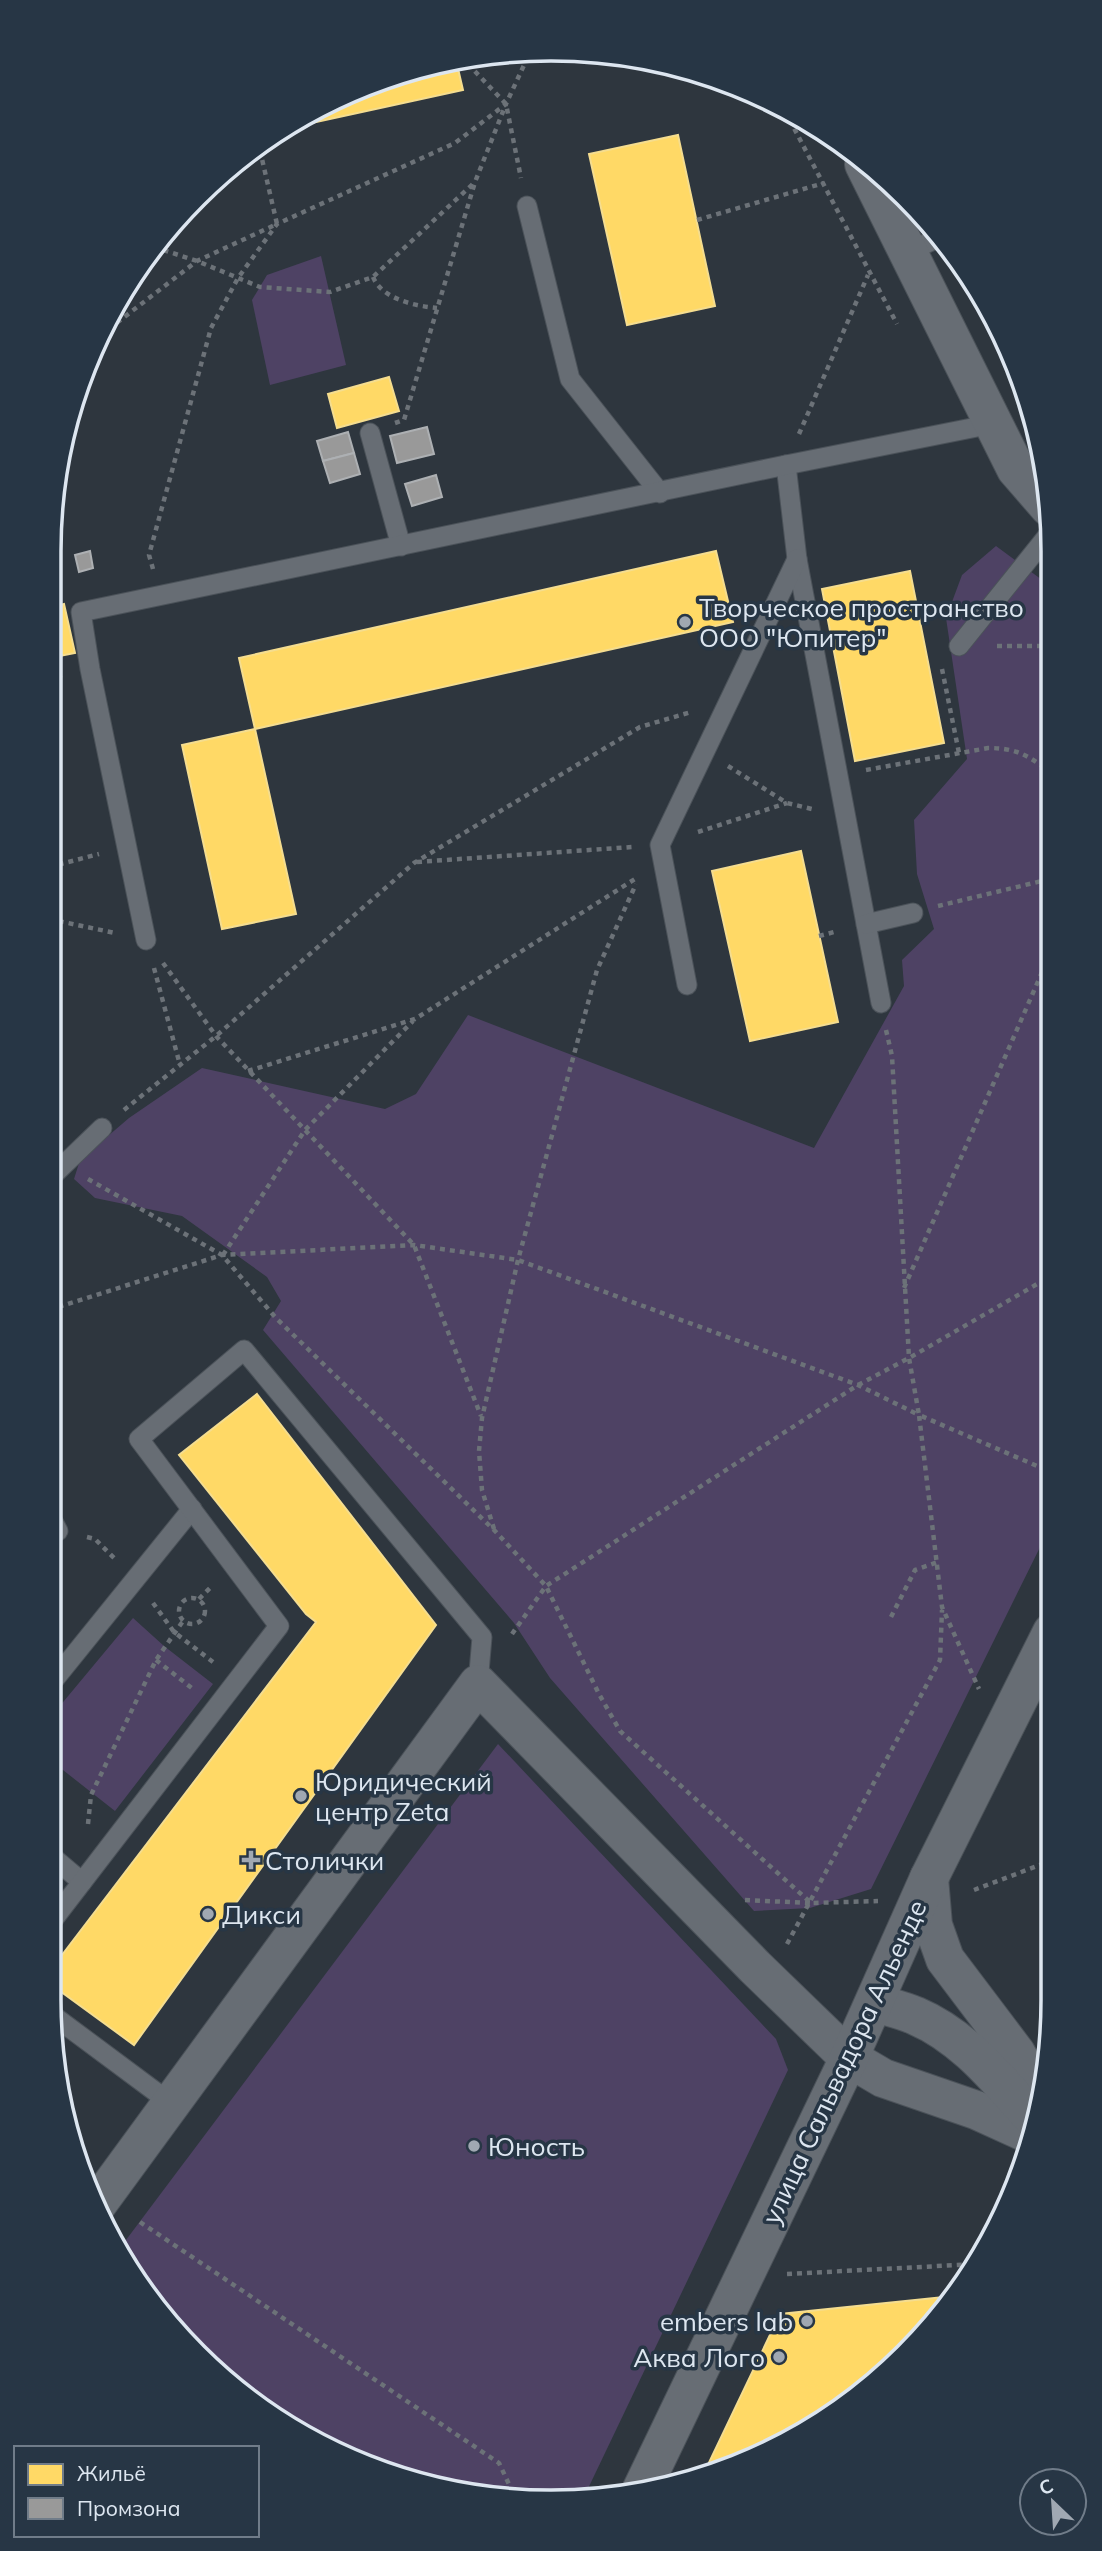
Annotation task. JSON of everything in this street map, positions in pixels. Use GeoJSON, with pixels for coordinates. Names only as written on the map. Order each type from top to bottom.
{"type":"FeatureCollection","features":[{"type":"Feature","properties":{"kind":"street"},"geometry":{"type":"LineString","coordinates":[[888,196],[924,245],[992,424],[1016,470],[1038,494]]}},
{"type":"Feature","properties":{"kind":"street","name":"улица Сальвадора Альенде"},"geometry":{"type":"LineString","coordinates":[[646,2480],[875,2003],[929,1878],[1041,1654]]}},
{"type":"Feature","properties":{"kind":"street"},"geometry":{"type":"LineString","coordinates":[[100,2189],[172,2104],[478,1684],[746,1958],[849,2058],[883,2078],[976,2110],[1023,2131]]}},
{"type":"Feature","properties":{"kind":"street"},"geometry":{"type":"LineString","coordinates":[[929,1878],[933,1925],[945,1959],[1016,2053],[1033,2084]]}},
{"type":"Feature","properties":{"kind":"street"},"geometry":{"type":"LineString","coordinates":[[875,2003],[915,2015],[951,2035],[982,2063],[1027,2112]]}},
{"type":"Feature","properties":{"kind":"lane"},"geometry":{"type":"LineString","coordinates":[[527,206],[570,379],[660,493]]}},
{"type":"Feature","properties":{"kind":"lane"},"geometry":{"type":"LineString","coordinates":[[146,940],[81,612],[992,424]]}},
{"type":"Feature","properties":{"kind":"lane"},"geometry":{"type":"LineString","coordinates":[[370,433],[401,546]]}},
{"type":"Feature","properties":{"kind":"lane"},"geometry":{"type":"LineString","coordinates":[[786,465],[797,559],[881,1003]]}},
{"type":"Feature","properties":{"kind":"lane"},"geometry":{"type":"LineString","coordinates":[[958,646],[1041,544]]}},
{"type":"Feature","properties":{"kind":"lane"},"geometry":{"type":"LineString","coordinates":[[687,985],[660,845],[797,559]]}},
{"type":"Feature","properties":{"kind":"lane"},"geometry":{"type":"LineString","coordinates":[[866,924],[913,913]]}},
{"type":"Feature","properties":{"kind":"lane"},"geometry":{"type":"LineString","coordinates":[[63,1165],[102,1128]]}},
{"type":"Feature","properties":{"kind":"lane"},"geometry":{"type":"LineString","coordinates":[[61,1909],[279,1626],[139,1439],[244,1350],[482,1637],[478,1684]]}},
{"type":"Feature","properties":{"kind":"lane"},"geometry":{"type":"LineString","coordinates":[[61,1671],[192,1509]]}},
{"type":"Feature","properties":{"kind":"lane"},"geometry":{"type":"LineString","coordinates":[[61,1864],[82,1882]]}},
{"type":"Feature","properties":{"kind":"lane"},"geometry":{"type":"LineString","coordinates":[[62,2022],[172,2104]]}},
{"type":"Feature","properties":{"kind":"path"},"geometry":{"type":"LineString","coordinates":[[370,433],[404,420],[475,182],[526,62]]}},
{"type":"Feature","properties":{"kind":"path"},"geometry":{"type":"LineString","coordinates":[[472,68],[506,104],[527,206]]}},
{"type":"Feature","properties":{"kind":"path"},"geometry":{"type":"LineString","coordinates":[[119,321],[197,261],[455,143],[506,104]]}},
{"type":"Feature","properties":{"kind":"path"},"geometry":{"type":"LineString","coordinates":[[793,125],[902,335]]}},
{"type":"Feature","properties":{"kind":"path"},"geometry":{"type":"LineString","coordinates":[[160,596],[149,555],[211,328],[238,278],[277,223],[262,159]]}},
{"type":"Feature","properties":{"kind":"path"},"geometry":{"type":"LineString","coordinates":[[164,250],[260,287],[330,292],[373,277],[475,182]]}},
{"type":"Feature","properties":{"kind":"path"},"geometry":{"type":"LineString","coordinates":[[696,220],[824,183]]}},
{"type":"Feature","properties":{"kind":"path"},"geometry":{"type":"LineString","coordinates":[[786,465],[869,274]]}},
{"type":"Feature","properties":{"kind":"path"},"geometry":{"type":"LineString","coordinates":[[373,277],[377,285],[412,305],[437,308]]}},
{"type":"Feature","properties":{"kind":"path"},"geometry":{"type":"LineString","coordinates":[[958,646],[1041,646]]}},
{"type":"Feature","properties":{"kind":"path"},"geometry":{"type":"LineString","coordinates":[[941,664],[959,753]]}},
{"type":"Feature","properties":{"kind":"path"},"geometry":{"type":"LineString","coordinates":[[102,1128],[216,1036],[414,863],[640,727],[729,701]]}},
{"type":"Feature","properties":{"kind":"path"},"geometry":{"type":"LineString","coordinates":[[838,775],[988,748],[1006,748],[1024,754],[1041,766]]}},
{"type":"Feature","properties":{"kind":"path"},"geometry":{"type":"LineString","coordinates":[[705,751],[787,803],[844,817]]}},
{"type":"Feature","properties":{"kind":"path"},"geometry":{"type":"LineString","coordinates":[[414,863],[660,845],[787,803]]}},
{"type":"Feature","properties":{"kind":"path"},"geometry":{"type":"LineString","coordinates":[[61,864],[128,847]]}},
{"type":"Feature","properties":{"kind":"path"},"geometry":{"type":"LineString","coordinates":[[222,1255],[305,1130],[415,1019],[639,877],[597,970],[518,1260],[482,1418],[482,1490],[495,1531]]}},
{"type":"Feature","properties":{"kind":"path"},"geometry":{"type":"LineString","coordinates":[[913,913],[1041,881]]}},
{"type":"Feature","properties":{"kind":"path"},"geometry":{"type":"LineString","coordinates":[[61,922],[146,940],[216,1036],[414,1245],[482,1418]]}},
{"type":"Feature","properties":{"kind":"path"},"geometry":{"type":"LineString","coordinates":[[146,940],[180,1065]]}},
{"type":"Feature","properties":{"kind":"path"},"geometry":{"type":"LineString","coordinates":[[904,1289],[1041,975]]}},
{"type":"Feature","properties":{"kind":"path"},"geometry":{"type":"LineString","coordinates":[[782,1954],[940,1660],[942,1607],[938,1562],[909,1358],[892,1056],[881,1003]]}},
{"type":"Feature","properties":{"kind":"path"},"geometry":{"type":"LineString","coordinates":[[248,1072],[415,1019]]}},
{"type":"Feature","properties":{"kind":"path"},"geometry":{"type":"LineString","coordinates":[[61,1182],[63,1165],[222,1255],[276,1318],[495,1531],[546,1586],[620,1731],[811,1903]]}},
{"type":"Feature","properties":{"kind":"path"},"geometry":{"type":"LineString","coordinates":[[61,1306],[222,1255],[414,1245],[518,1260],[858,1385],[919,1415],[1041,1468]]}},
{"type":"Feature","properties":{"kind":"path"},"geometry":{"type":"LineString","coordinates":[[511,1635],[546,1586],[858,1385],[1041,1282]]}},
{"type":"Feature","properties":{"kind":"path"},"geometry":{"type":"LineString","coordinates":[[891,1617],[915,1570],[938,1562]]}},
{"type":"Feature","properties":{"kind":"path"},"geometry":{"type":"LineString","coordinates":[[135,1578],[174,1632],[236,1680]]}},
{"type":"Feature","properties":{"kind":"path"},"geometry":{"type":"LineString","coordinates":[[195,1597],[202,1602],[205,1610],[203,1619],[195,1624],[183,1621],[179,1609],[183,1601],[195,1597]]}},
{"type":"Feature","properties":{"kind":"path"},"geometry":{"type":"LineString","coordinates":[[942,1607],[983,1698]]}},
{"type":"Feature","properties":{"kind":"path"},"geometry":{"type":"LineString","coordinates":[[91,1795],[156,1660],[183,1621]]}},
{"type":"Feature","properties":{"kind":"path"},"geometry":{"type":"LineString","coordinates":[[156,1660],[204,1696]]}},
{"type":"Feature","properties":{"kind":"path"},"geometry":{"type":"LineString","coordinates":[[974,1890],[1041,1865]]}},
{"type":"Feature","properties":{"kind":"path"},"geometry":{"type":"LineString","coordinates":[[734,1898],[811,1903],[879,1901]]}},
{"type":"Feature","properties":{"kind":"path"},"geometry":{"type":"LineString","coordinates":[[140,2222],[499,2463],[511,2488]]}},
{"type":"Feature","properties":{"kind":"path"},"geometry":{"type":"LineString","coordinates":[[783,2274],[963,2265]]}},
{"type":"Feature","properties":{"kind":"shaded area"},"geometry":{"type":"Polygon","coordinates":[[[321,256],[346,365],[270,385],[252,300],[267,275],[321,256]]]}},
{"type":"Feature","properties":{"kind":"shaded area"},"geometry":{"type":"Polygon","coordinates":[[[996,546],[1041,579],[1041,1545],[871,1889],[810,1908],[754,1911],[550,1678],[514,1623],[263,1330],[281,1301],[267,1277],[182,1216],[95,1198],[74,1179],[80,1160],[129,1118],[202,1068],[385,1109],[416,1094],[468,1015],[814,1148],[904,986],[902,960],[934,929],[917,874],[914,820],[967,759],[946,618],[962,575],[996,546]]]}},
{"type":"Feature","properties":{"kind":"shaded area"},"geometry":{"type":"Polygon","coordinates":[[[133,1618],[213,1684],[115,1811],[61,1768],[61,1705],[133,1618]]]}},
{"type":"Feature","properties":{"kind":"shaded area","name":"Юность"},"geometry":{"type":"Polygon","coordinates":[[[498,1744],[776,2039],[788,2070],[588,2489],[519,2489],[455,2480],[394,2464],[334,2439],[279,2407],[228,2368],[162,2298],[125,2241],[498,1744]]]}},
{"type":"Feature","properties":{"kind":"building: Жильё"},"geometry":{"type":"Polygon","coordinates":[[[458,70],[463,90],[315,122],[394,87],[455,71],[458,70]]]}},
{"type":"Feature","properties":{"kind":"building: Жильё"},"geometry":{"type":"Polygon","coordinates":[[[678,135],[715,306],[627,325],[589,154],[678,135]]]}},
{"type":"Feature","properties":{"kind":"building: Жильё"},"geometry":{"type":"Polygon","coordinates":[[[389,377],[399,411],[337,428],[328,394],[389,377]]]}},
{"type":"Feature","properties":{"kind":"building: Жильё"},"geometry":{"type":"Polygon","coordinates":[[[716,551],[733,622],[255,729],[239,658],[716,551]]]}},
{"type":"Feature","properties":{"kind":"building: Жильё"},"geometry":{"type":"Polygon","coordinates":[[[910,571],[944,743],[855,761],[822,589],[910,571]]]}},
{"type":"Feature","properties":{"kind":"building: Жильё"},"geometry":{"type":"Polygon","coordinates":[[[64,604],[75,653],[61,656],[61,605],[64,604]]]}},
{"type":"Feature","properties":{"kind":"building: Жильё"},"geometry":{"type":"Polygon","coordinates":[[[255,729],[296,914],[222,929],[182,745],[255,729]]]}},
{"type":"Feature","properties":{"kind":"building: Жильё"},"geometry":{"type":"Polygon","coordinates":[[[801,851],[838,1022],[750,1041],[712,871],[801,851]]]}},
{"type":"Feature","properties":{"kind":"building: Жильё"},"geometry":{"type":"Polygon","coordinates":[[[257,1394],[436,1625],[134,2045],[61,1992],[61,1956],[316,1622],[306,1614],[179,1455],[257,1394]]]}},
{"type":"Feature","properties":{"kind":"building: Жильё"},"geometry":{"type":"Polygon","coordinates":[[[940,2297],[897,2346],[849,2389],[768,2439],[708,2464],[780,2314],[940,2297]]]}},
{"type":"Feature","properties":{"kind":"building: Промзона"},"geometry":{"type":"Polygon","coordinates":[[[427,427],[434,454],[397,463],[390,436],[427,427]]]}},
{"type":"Feature","properties":{"kind":"building: Промзона"},"geometry":{"type":"Polygon","coordinates":[[[348,432],[354,453],[323,461],[317,441],[348,432]]]}},
{"type":"Feature","properties":{"kind":"building: Промзона"},"geometry":{"type":"Polygon","coordinates":[[[354,453],[360,474],[330,483],[323,461],[354,453]]]}},
{"type":"Feature","properties":{"kind":"building: Промзона"},"geometry":{"type":"Polygon","coordinates":[[[436,475],[442,497],[412,506],[405,484],[436,475]]]}},
{"type":"Feature","properties":{"kind":"building: Промзона"},"geometry":{"type":"Polygon","coordinates":[[[90,551],[93,568],[79,572],[75,555],[90,551]]]}},
{"type":"Feature","properties":{"kind":"place","name":"Творческое пространство ООО \"Юпитер\""},"geometry":{"type":"Point","coordinates":[685,622]}},
{"type":"Feature","properties":{"kind":"place","name":"Юридический центр Zeta"},"geometry":{"type":"Point","coordinates":[301,1796]}},
{"type":"Feature","properties":{"kind":"place","name":"Столички"},"geometry":{"type":"Point","coordinates":[251,1860]}},
{"type":"Feature","properties":{"kind":"place","name":"Дикси"},"geometry":{"type":"Point","coordinates":[208,1914]}},
{"type":"Feature","properties":{"kind":"place","name":"Юность"},"geometry":{"type":"Point","coordinates":[474,2146]}},
{"type":"Feature","properties":{"kind":"place","name":"embers lab"},"geometry":{"type":"Point","coordinates":[807,2321]}},
{"type":"Feature","properties":{"kind":"place","name":"Аква Лого"},"geometry":{"type":"Point","coordinates":[779,2357]}}]}
